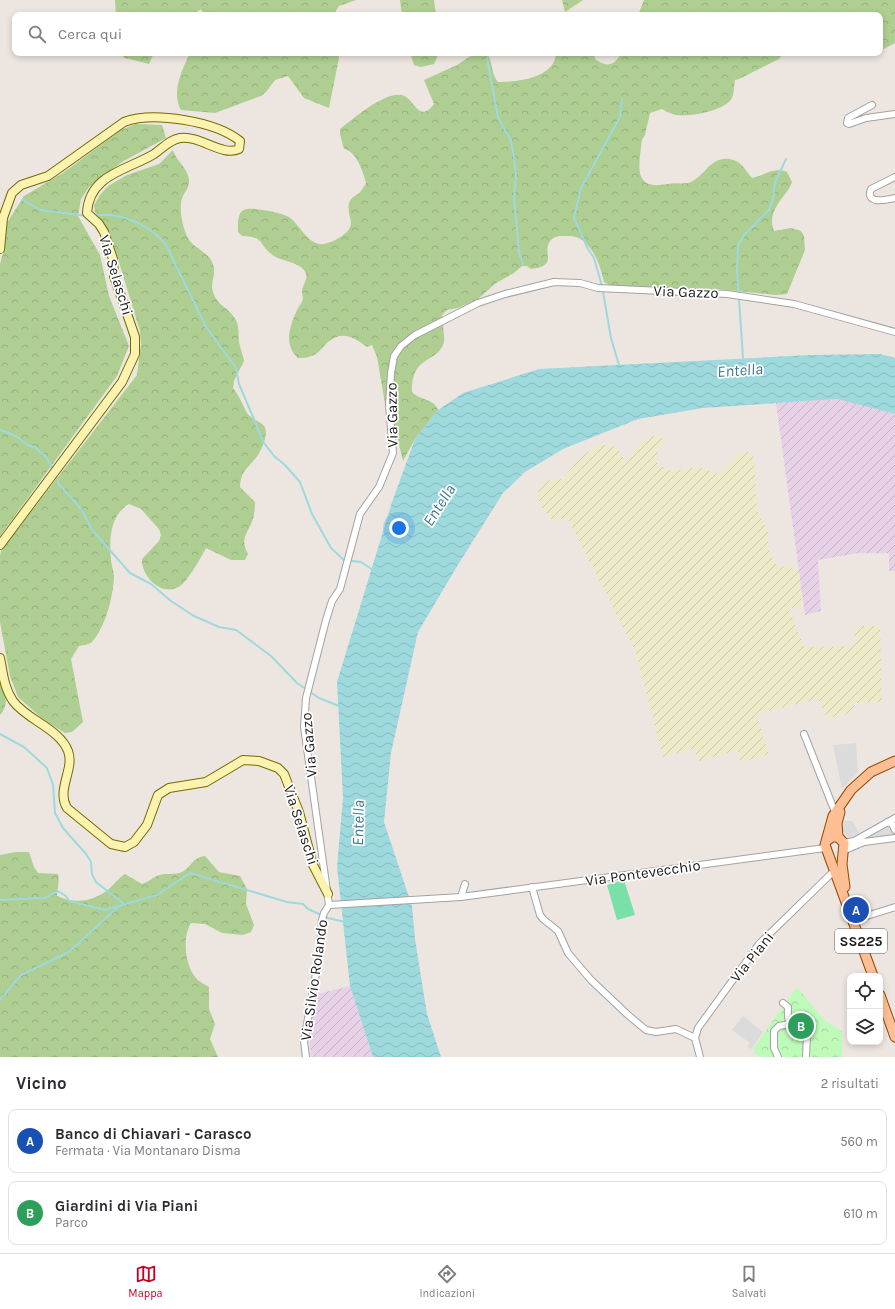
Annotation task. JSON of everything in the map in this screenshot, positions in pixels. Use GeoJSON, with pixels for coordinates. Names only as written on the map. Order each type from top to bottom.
{"type":"FeatureCollection","features":[{"type":"Feature","properties":{"kind":"main road","name":"SS225"},"geometry":{"type":"LineString","coordinates":[[872,973],[854,920],[834,871],[828,848],[831,821],[835,812],[843,801],[859,782],[871,772],[895,761]]}},
{"type":"Feature","properties":{"kind":"main road","name":"SS225"},"geometry":{"type":"LineString","coordinates":[[843,801],[837,823],[842,846],[843,880],[848,906]]}},
{"type":"Feature","properties":{"kind":"main road"},"geometry":{"type":"LineString","coordinates":[[832,837],[842,846],[835,857],[828,848],[832,837]]}},
{"type":"Feature","properties":{"kind":"main road"},"geometry":{"type":"LineString","coordinates":[[883,1004],[895,1038]]}},
{"type":"Feature","properties":{"kind":"street"},"geometry":{"type":"LineString","coordinates":[[872,105],[848,118],[847,123],[850,124],[866,118],[895,114]]}},
{"type":"Feature","properties":{"kind":"street","name":"Via Selaschi"},"geometry":{"type":"LineString","coordinates":[[0,249],[3,218],[12,193],[21,185],[48,176],[124,122],[134,119],[190,120],[239,139],[241,143],[239,149],[230,151],[223,150],[201,140],[180,138],[169,142],[146,158],[118,170],[94,190],[87,202],[87,213],[104,232],[113,259],[116,282],[135,337],[135,354],[122,382],[0,545]]}},
{"type":"Feature","properties":{"kind":"street"},"geometry":{"type":"LineString","coordinates":[[895,177],[874,186],[871,189],[870,194],[872,199],[876,201],[895,198]]}},
{"type":"Feature","properties":{"kind":"street","name":"Via Gazzo"},"geometry":{"type":"LineString","coordinates":[[331,905],[328,894],[304,727],[306,698],[326,620],[332,601],[340,589],[360,514],[379,487],[393,454],[389,405],[391,373],[394,356],[401,346],[415,335],[478,303],[543,283],[554,282],[580,283],[598,288],[727,294],[794,304],[895,332]]}},
{"type":"Feature","properties":{"kind":"street","name":"Via Selaschi"},"geometry":{"type":"LineString","coordinates":[[0,658],[4,684],[14,702],[55,735],[64,744],[68,751],[69,758],[62,793],[63,802],[66,808],[111,844],[125,847],[134,842],[146,825],[158,796],[169,788],[206,782],[243,760],[259,761],[278,768],[284,774],[299,812],[314,865],[328,894]]}},
{"type":"Feature","properties":{"kind":"street"},"geometry":{"type":"LineString","coordinates":[[804,734],[835,812]]}},
{"type":"Feature","properties":{"kind":"street"},"geometry":{"type":"LineString","coordinates":[[842,846],[895,818]]}},
{"type":"Feature","properties":{"kind":"street"},"geometry":{"type":"LineString","coordinates":[[842,846],[893,838],[895,831],[892,824],[888,822]]}},
{"type":"Feature","properties":{"kind":"street","name":"Via Pontevecchio"},"geometry":{"type":"LineString","coordinates":[[331,905],[459,897],[828,848]]}},
{"type":"Feature","properties":{"kind":"street","name":"Via Piani"},"geometry":{"type":"LineString","coordinates":[[695,1038],[698,1028],[760,944],[834,871]]}},
{"type":"Feature","properties":{"kind":"street"},"geometry":{"type":"LineString","coordinates":[[459,897],[465,884]]}},
{"type":"Feature","properties":{"kind":"street"},"geometry":{"type":"LineString","coordinates":[[532,887],[540,915],[558,931],[568,953],[591,980],[646,1030],[656,1032],[676,1029],[695,1038],[700,1057]]}},
{"type":"Feature","properties":{"kind":"street","name":"Via Silvio Rolando"},"geometry":{"type":"LineString","coordinates":[[306,1057],[304,1041],[320,951],[322,920],[324,913],[331,905]]}},
{"type":"Feature","properties":{"kind":"street"},"geometry":{"type":"LineString","coordinates":[[854,920],[895,907]]}},
{"type":"Feature","properties":{"kind":"street"},"geometry":{"type":"LineString","coordinates":[[783,1003],[788,1007],[787,1016],[790,1024],[794,1029],[807,1035],[806,1057]]}},
{"type":"Feature","properties":{"kind":"street"},"geometry":{"type":"LineString","coordinates":[[778,1057],[773,1039],[774,1031],[779,1026],[790,1024]]}},
{"type":"Feature","properties":{"kind":"shaded area"},"geometry":{"type":"Polygon","coordinates":[[[837,399],[895,414],[895,571],[889,571],[889,553],[859,553],[818,560],[821,611],[805,615],[776,403],[837,399]]]}},
{"type":"Feature","properties":{"kind":"shaded area"},"geometry":{"type":"Polygon","coordinates":[[[657,435],[662,438],[663,443],[657,453],[657,464],[672,471],[697,467],[719,474],[740,453],[748,452],[754,457],[757,509],[768,532],[768,547],[776,565],[799,570],[802,605],[789,609],[804,647],[853,646],[856,626],[880,626],[882,702],[854,703],[854,713],[827,718],[818,699],[756,714],[769,754],[741,762],[737,750],[699,761],[694,748],[663,757],[636,653],[567,517],[553,522],[539,504],[538,488],[547,481],[562,479],[582,456],[600,444],[616,447],[626,461],[642,441],[657,435]]]}},
{"type":"Feature","properties":{"kind":"shaded area"},"geometry":{"type":"Polygon","coordinates":[[[856,743],[858,772],[842,789],[833,745],[856,743]]]}},
{"type":"Feature","properties":{"kind":"shaded area"},"geometry":{"type":"Polygon","coordinates":[[[843,821],[853,821],[859,833],[850,838],[842,831],[843,821]]]}},
{"type":"Feature","properties":{"kind":"shaded area"},"geometry":{"type":"Polygon","coordinates":[[[889,824],[893,831],[891,837],[865,840],[864,838],[889,824]]]}},
{"type":"Feature","properties":{"kind":"shaded area"},"geometry":{"type":"Polygon","coordinates":[[[350,986],[373,1057],[311,1057],[310,1043],[312,1014],[317,994],[350,986]]]}},
{"type":"Feature","properties":{"kind":"shaded area"},"geometry":{"type":"Polygon","coordinates":[[[743,1016],[763,1032],[751,1049],[747,1047],[750,1043],[732,1030],[743,1016]]]}},
{"type":"Feature","properties":{"kind":"green space"},"geometry":{"type":"Polygon","coordinates":[[[115,0],[356,0],[339,6],[335,12],[202,12],[201,9],[196,12],[116,12],[115,0]]]}},
{"type":"Feature","properties":{"kind":"green space"},"geometry":{"type":"Polygon","coordinates":[[[400,0],[434,0],[436,12],[402,12],[400,0]]]}},
{"type":"Feature","properties":{"kind":"green space"},"geometry":{"type":"Polygon","coordinates":[[[562,0],[583,0],[565,12],[562,0]]]}},
{"type":"Feature","properties":{"kind":"green space"},"geometry":{"type":"Polygon","coordinates":[[[644,0],[895,0],[895,43],[883,49],[883,12],[639,12],[644,0]]]}},
{"type":"Feature","properties":{"kind":"green space"},"geometry":{"type":"Polygon","coordinates":[[[123,56],[153,56],[149,64],[125,58],[123,56]]]}},
{"type":"Feature","properties":{"kind":"green space"},"geometry":{"type":"Polygon","coordinates":[[[189,56],[339,56],[339,58],[329,108],[304,98],[288,76],[275,80],[261,96],[215,113],[181,110],[178,103],[177,89],[181,74],[189,56]]]}},
{"type":"Feature","properties":{"kind":"green space"},"geometry":{"type":"Polygon","coordinates":[[[411,56],[438,56],[434,64],[421,67],[414,65],[411,56]]]}},
{"type":"Feature","properties":{"kind":"green space"},"geometry":{"type":"Polygon","coordinates":[[[470,56],[488,56],[494,75],[498,82],[515,81],[534,77],[549,68],[554,61],[555,56],[594,56],[595,59],[606,64],[610,64],[616,61],[619,56],[781,56],[779,59],[735,80],[732,98],[728,103],[715,110],[690,115],[676,115],[662,109],[650,113],[645,135],[642,140],[639,166],[640,174],[643,179],[648,183],[656,185],[691,182],[717,161],[723,159],[729,159],[737,162],[752,178],[778,170],[787,172],[792,182],[773,213],[772,225],[774,231],[791,228],[801,231],[804,236],[805,250],[787,294],[776,295],[718,289],[636,288],[609,285],[604,282],[597,259],[588,245],[575,237],[560,236],[554,238],[547,248],[548,257],[545,265],[531,269],[527,266],[522,266],[514,273],[496,283],[478,299],[458,308],[447,310],[442,315],[444,342],[441,349],[420,365],[416,371],[413,380],[412,392],[434,404],[438,410],[415,439],[403,461],[395,428],[385,404],[377,357],[372,345],[367,347],[348,336],[338,336],[333,338],[314,355],[306,358],[298,358],[293,353],[289,341],[289,335],[294,316],[303,299],[302,290],[306,279],[305,272],[298,265],[274,256],[259,240],[242,236],[238,232],[238,224],[240,213],[242,211],[245,209],[258,209],[289,217],[310,240],[319,244],[334,241],[342,236],[350,228],[351,224],[349,203],[353,197],[361,191],[366,183],[361,167],[355,157],[352,153],[344,149],[340,129],[369,107],[394,95],[406,97],[420,111],[424,112],[429,110],[434,104],[424,80],[457,65],[470,56]]]}},
{"type":"Feature","properties":{"kind":"green space"},"geometry":{"type":"Polygon","coordinates":[[[136,124],[162,125],[166,138],[122,162],[89,187],[81,199],[78,216],[100,255],[109,296],[129,346],[117,376],[0,536],[0,264],[5,246],[5,226],[24,196],[63,173],[121,130],[136,124]]]}},
{"type":"Feature","properties":{"kind":"green space"},"geometry":{"type":"Polygon","coordinates":[[[173,150],[189,178],[188,186],[183,196],[181,205],[182,220],[186,234],[191,242],[211,260],[214,269],[212,284],[213,292],[217,300],[236,320],[238,327],[239,342],[244,361],[234,381],[233,388],[247,413],[262,424],[266,430],[265,439],[261,449],[241,478],[240,487],[255,502],[253,519],[244,542],[248,554],[245,560],[231,560],[206,548],[183,584],[173,589],[160,587],[149,578],[145,572],[142,559],[159,541],[161,535],[159,529],[141,509],[129,504],[123,509],[118,514],[112,528],[110,544],[114,577],[112,593],[105,619],[93,641],[79,646],[71,659],[83,722],[72,732],[65,733],[44,720],[18,697],[10,676],[0,622],[0,556],[1,551],[137,375],[141,344],[140,331],[115,249],[106,228],[95,212],[94,205],[108,186],[127,175],[159,164],[173,150]]]}},
{"type":"Feature","properties":{"kind":"green space"},"geometry":{"type":"Polygon","coordinates":[[[0,680],[5,693],[6,702],[0,715],[0,680]]]}},
{"type":"Feature","properties":{"kind":"green space"},"geometry":{"type":"Polygon","coordinates":[[[16,852],[29,852],[34,867],[38,873],[58,874],[59,880],[57,896],[64,899],[78,901],[99,896],[125,874],[142,884],[159,875],[182,872],[186,870],[194,860],[205,856],[219,872],[240,876],[247,889],[246,904],[254,925],[251,932],[243,935],[222,933],[205,924],[191,923],[186,936],[187,959],[192,973],[200,982],[209,987],[209,1009],[215,1024],[210,1039],[218,1057],[0,1057],[0,855],[16,852]]]}},
{"type":"Feature","properties":{"kind":"green space"},"geometry":{"type":"Polygon","coordinates":[[[624,880],[635,915],[617,920],[607,885],[624,880]]]}},
{"type":"Feature","properties":{"kind":"green space"},"geometry":{"type":"Polygon","coordinates":[[[797,987],[824,1020],[842,1031],[842,1057],[759,1057],[754,1053],[755,1050],[753,1049],[797,987]]]}},
{"type":"Feature","properties":{"kind":"water","name":"Entella"},"geometry":{"type":"Polygon","coordinates":[[[880,354],[895,358],[895,414],[837,399],[703,408],[638,419],[563,449],[525,472],[503,493],[418,632],[391,753],[384,822],[412,906],[415,939],[427,1014],[441,1057],[373,1057],[350,986],[337,867],[343,797],[337,682],[392,502],[415,439],[438,410],[463,393],[539,369],[810,355],[880,354]]]}},
{"type":"Feature","properties":{"kind":"waterway"},"geometry":{"type":"LineString","coordinates":[[487,58],[498,117],[511,141],[514,157],[516,176],[514,196],[519,252],[523,264]]}},
{"type":"Feature","properties":{"kind":"waterway"},"geometry":{"type":"LineString","coordinates":[[619,365],[611,338],[602,286],[594,258],[588,249],[574,218],[581,188],[620,117],[622,99]]}},
{"type":"Feature","properties":{"kind":"waterway","name":"Entella"},"geometry":{"type":"LineString","coordinates":[[743,358],[737,270],[738,246],[744,235],[769,210],[773,198],[775,182],[786,159]]}},
{"type":"Feature","properties":{"kind":"waterway"},"geometry":{"type":"LineString","coordinates":[[23,200],[40,210],[87,216]]}},
{"type":"Feature","properties":{"kind":"waterway"},"geometry":{"type":"LineString","coordinates":[[93,216],[113,215],[132,220],[150,230],[165,243],[206,327],[236,368],[239,384],[264,443],[274,456],[285,465],[300,482],[312,514],[331,548],[344,560],[361,562],[373,570]]}},
{"type":"Feature","properties":{"kind":"waterway"},"geometry":{"type":"LineString","coordinates":[[0,430],[14,435],[28,445],[36,448],[47,458],[53,470]]}},
{"type":"Feature","properties":{"kind":"waterway"},"geometry":{"type":"LineString","coordinates":[[55,475],[59,484],[81,509],[93,531],[130,573],[151,584],[171,601],[194,616],[219,627],[236,630],[271,656],[297,683],[319,698],[339,706]]}},
{"type":"Feature","properties":{"kind":"waterway"},"geometry":{"type":"LineString","coordinates":[[0,734],[24,747],[47,768],[53,785],[55,813],[63,828],[86,854],[91,862],[92,874],[96,882],[124,904]]}},
{"type":"Feature","properties":{"kind":"waterway"},"geometry":{"type":"LineString","coordinates":[[0,900],[45,898],[58,891],[66,896],[69,901],[105,910],[157,895],[190,873],[287,902],[303,904],[308,909],[328,918],[345,922]]}},
{"type":"Feature","properties":{"kind":"waterway"},"geometry":{"type":"LineString","coordinates":[[0,1000],[21,975],[69,952],[118,907]]}},
{"type":"Feature","properties":{"kind":"place","name":"Banco di Chiavari - Carasco"},"geometry":{"type":"Point","coordinates":[856,910]}},
{"type":"Feature","properties":{"kind":"place","name":"Giardini di Via Piani"},"geometry":{"type":"Point","coordinates":[801,1026]}}]}
